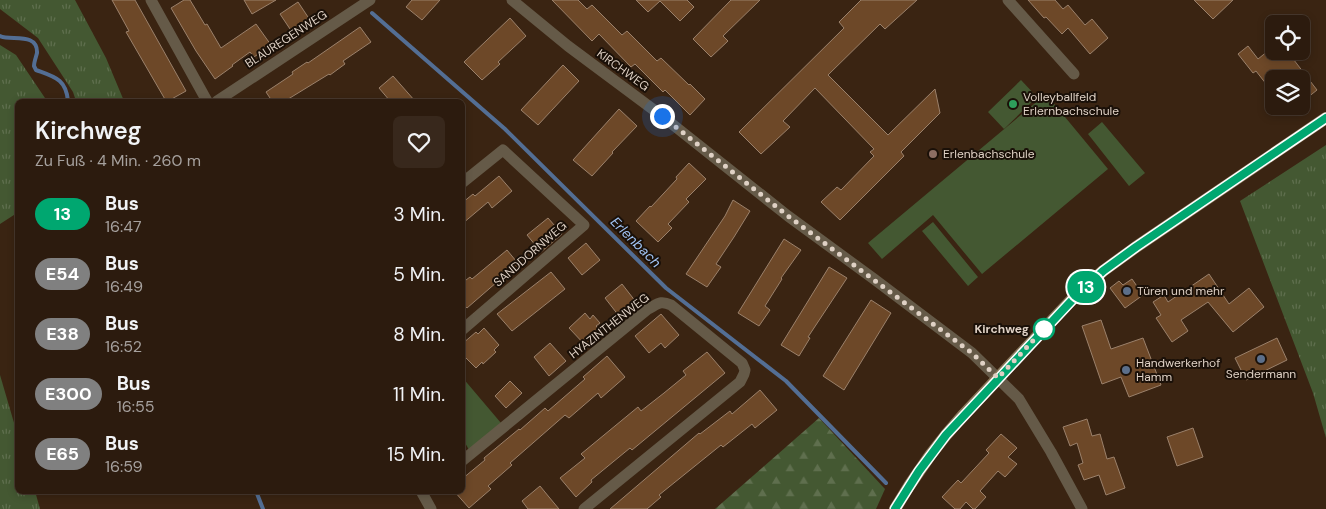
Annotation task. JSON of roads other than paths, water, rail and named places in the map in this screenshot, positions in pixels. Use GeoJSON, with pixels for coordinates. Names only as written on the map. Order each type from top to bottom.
{"type":"FeatureCollection","features":[{"type":"Feature","properties":{"kind":"street"},"geometry":{"type":"LineString","coordinates":[[151,0],[206,99]]}},
{"type":"Feature","properties":{"kind":"street","name":"BLAUREGENWEG"},"geometry":{"type":"LineString","coordinates":[[220,99],[370,0]]}},
{"type":"Feature","properties":{"kind":"street","name":"KIRCHWEG"},"geometry":{"type":"LineString","coordinates":[[512,0],[568,46],[662,116],[788,216],[972,353],[1019,399],[1082,509]]}},
{"type":"Feature","properties":{"kind":"street"},"geometry":{"type":"LineString","coordinates":[[1008,0],[1074,74]]}},
{"type":"Feature","properties":{"kind":"street"},"geometry":{"type":"LineString","coordinates":[[895,509],[931,454],[964,414],[1076,296],[1103,271],[1326,118]]}},
{"type":"Feature","properties":{"kind":"street","name":"SANDDORNWEG"},"geometry":{"type":"LineString","coordinates":[[465,181],[503,150],[584,225],[465,327]]}},
{"type":"Feature","properties":{"kind":"street","name":"HYAZINTHENWEG"},"geometry":{"type":"LineString","coordinates":[[465,460],[648,309],[659,303],[665,303],[732,354],[742,363],[745,370],[744,374],[740,382],[584,509]]}},
{"type":"Feature","properties":{"kind":"street"},"geometry":{"type":"LineString","coordinates":[[425,494],[431,509]]}},
{"type":"Feature","properties":{"kind":"waterway","name":"Erlenbach"},"geometry":{"type":"LineString","coordinates":[[372,13],[505,129],[666,288],[786,381],[886,483]]}},
{"type":"Feature","properties":{"kind":"waterway"},"geometry":{"type":"LineString","coordinates":[[0,36],[23,38],[33,42],[37,53],[34,64],[36,70],[54,77],[62,83],[68,99]]}},
{"type":"Feature","properties":{"kind":"waterway"},"geometry":{"type":"LineString","coordinates":[[257,494],[263,509]]}},
{"type":"Feature","properties":{"kind":"place","name":"Volleyballfeld Erlernbachschule"},"geometry":{"type":"Point","coordinates":[1013,104]}},
{"type":"Feature","properties":{"kind":"place","name":"Erlenbachschule"},"geometry":{"type":"Point","coordinates":[933,154]}},
{"type":"Feature","properties":{"kind":"place","name":"Türen und mehr"},"geometry":{"type":"Point","coordinates":[1127,291]}},
{"type":"Feature","properties":{"kind":"place","name":"Kirchweg"},"geometry":{"type":"Point","coordinates":[1044,329]}},
{"type":"Feature","properties":{"kind":"place","name":"Sendermann"},"geometry":{"type":"Point","coordinates":[1261,359]}},
{"type":"Feature","properties":{"kind":"place","name":"Handwerkerhof Hamm"},"geometry":{"type":"Point","coordinates":[1126,370]}}]}
